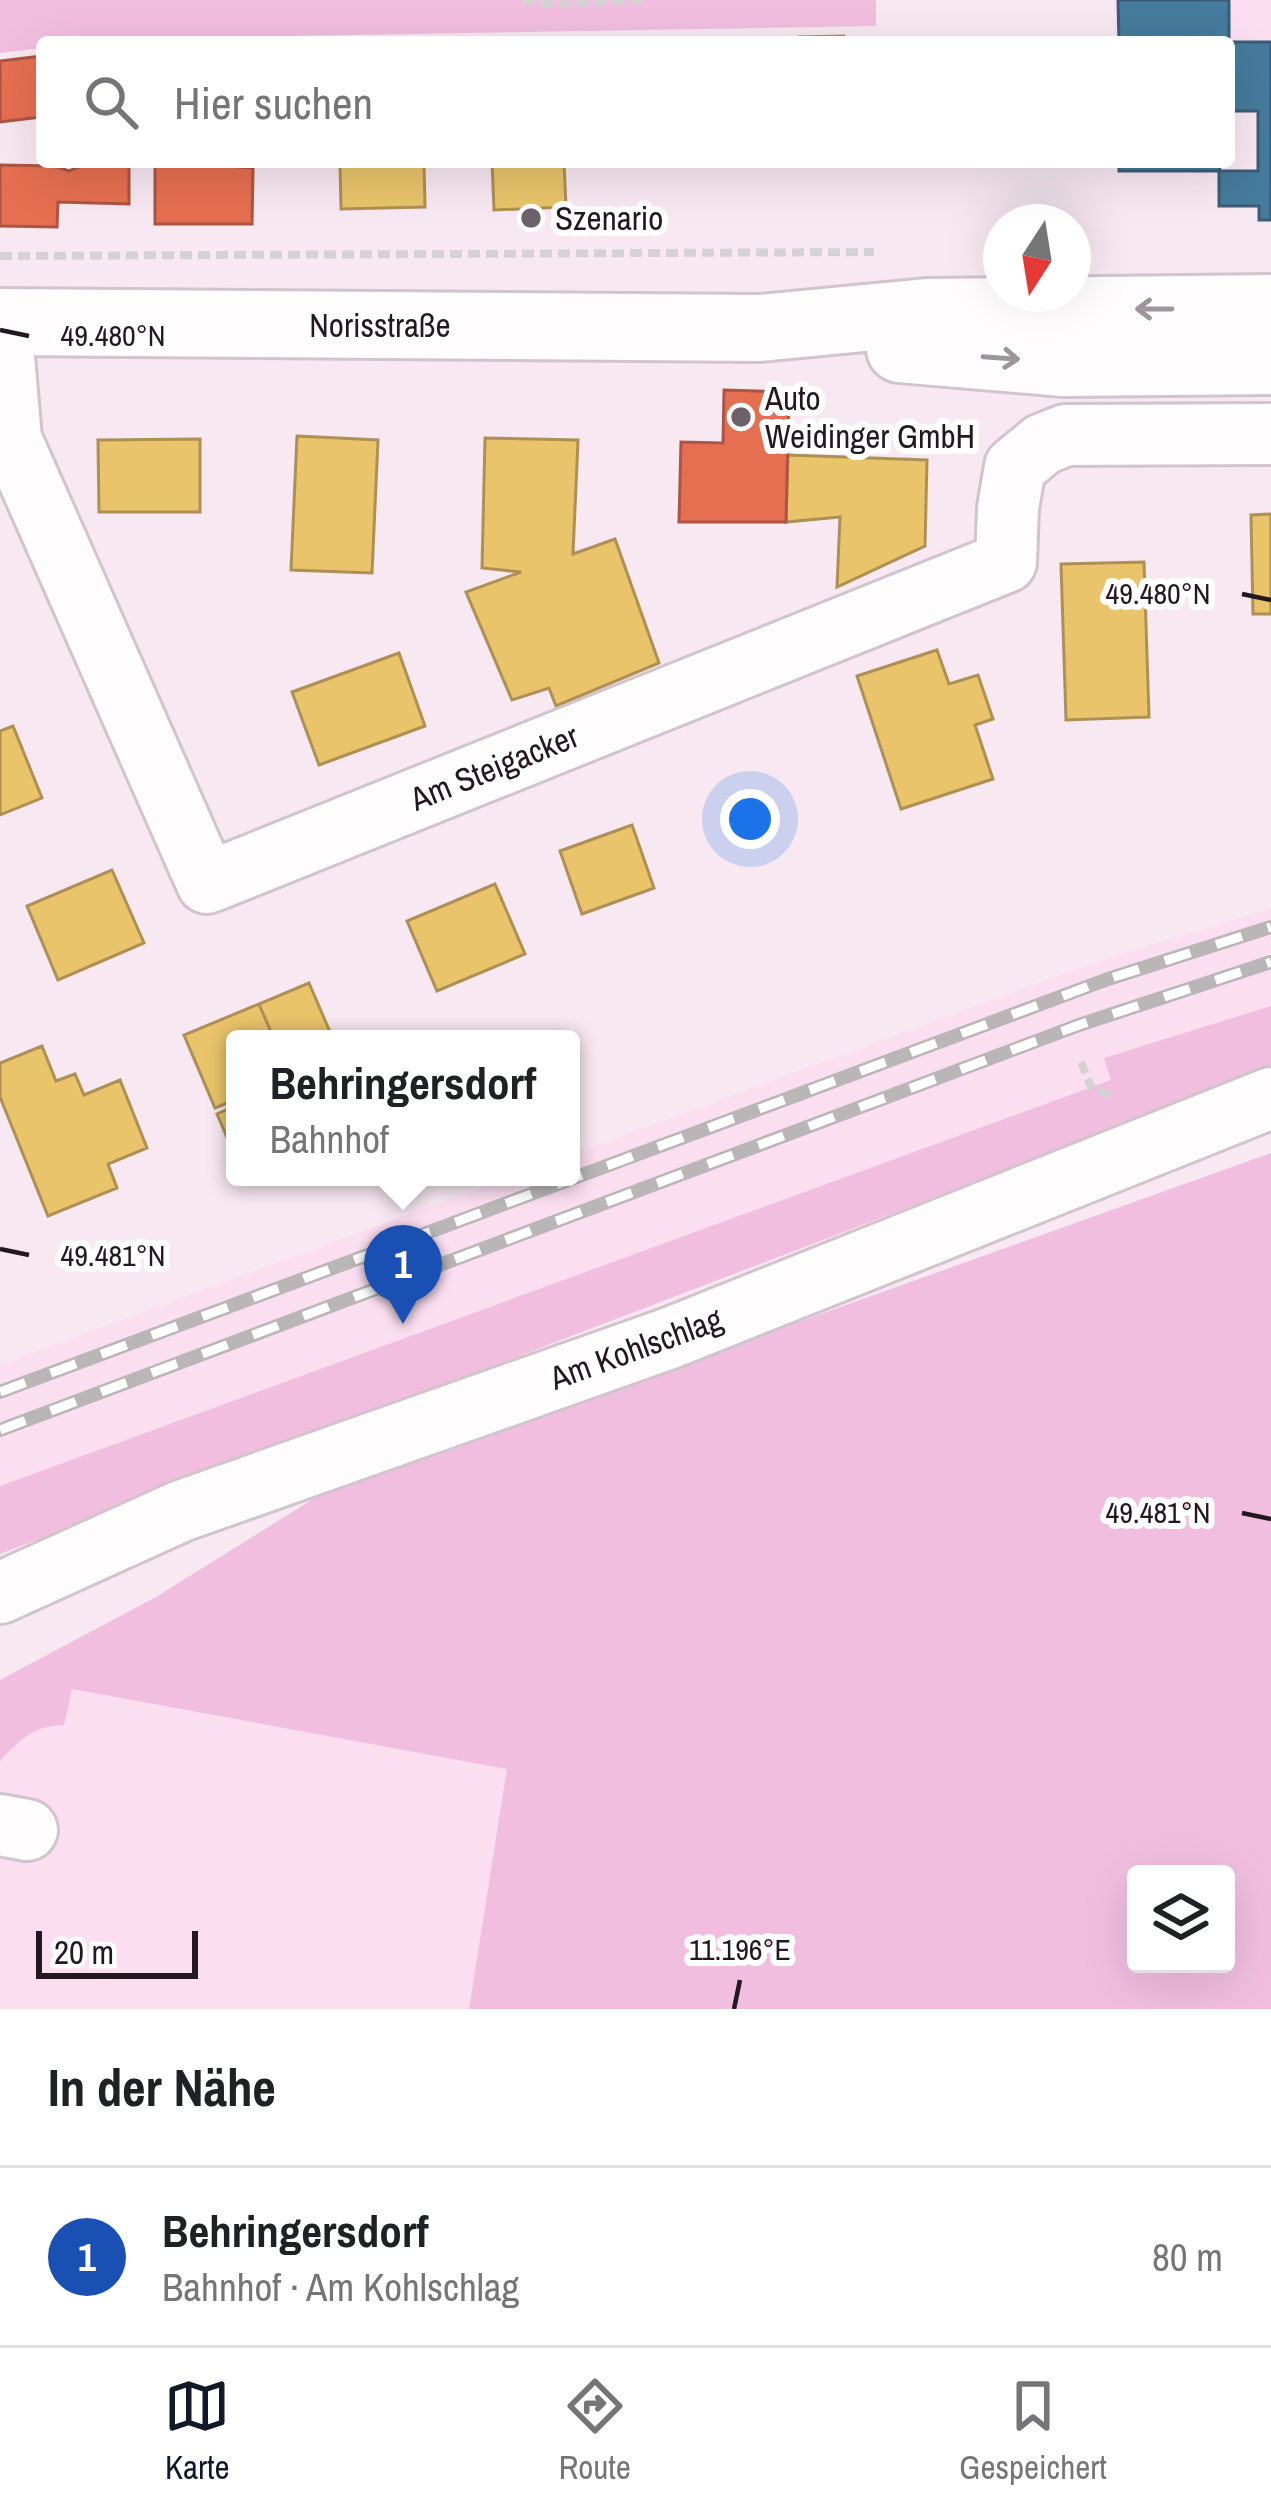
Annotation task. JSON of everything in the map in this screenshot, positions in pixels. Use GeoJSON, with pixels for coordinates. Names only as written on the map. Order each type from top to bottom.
{"type":"FeatureCollection","features":[{"type":"Feature","properties":{"kind":"main road","name":"Norisstraße"},"geometry":{"type":"LineString","coordinates":[[1,322],[760,328],[927,312],[1271,308]]}},
{"type":"Feature","properties":{"kind":"main road","name":"Norisstraße"},"geometry":{"type":"LineString","coordinates":[[760,328],[934,353],[1063,362],[1271,361]]}},
{"type":"Feature","properties":{"kind":"street","name":"Am Steigacker"},"geometry":{"type":"LineString","coordinates":[[1,322],[5,441],[207,883],[1006,562],[1015,467],[1043,444],[1066,435],[1271,434]]}},
{"type":"Feature","properties":{"kind":"street","name":"Am Kohlschlag"},"geometry":{"type":"LineString","coordinates":[[0,1593],[181,1511],[670,1338],[1271,1098]]}},
{"type":"Feature","properties":{"kind":"path"},"geometry":{"type":"LineString","coordinates":[[523,0],[543,4],[644,0]]}},
{"type":"Feature","properties":{"kind":"path"},"geometry":{"type":"LineString","coordinates":[[0,256],[882,252]]}},
{"type":"Feature","properties":{"kind":"shaded area"},"geometry":{"type":"Polygon","coordinates":[[[0,0],[876,0],[876,26],[36,36],[36,49],[0,53],[0,0]]]}},
{"type":"Feature","properties":{"kind":"shaded area"},"geometry":{"type":"Polygon","coordinates":[[[1114,0],[1271,0],[1271,49],[1235,43],[1235,36],[1115,36],[1114,0]]]}},
{"type":"Feature","properties":{"kind":"shaded area"},"geometry":{"type":"Polygon","coordinates":[[[1271,909],[1271,1006],[1105,1058],[1112,1080],[0,1486],[0,1365],[487,1186],[580,1186],[580,1152],[1102,960],[1271,909]]]}},
{"type":"Feature","properties":{"kind":"shaded area"},"geometry":{"type":"Polygon","coordinates":[[[1271,1006],[1271,1069],[0,1554],[0,1486],[1111,1080],[1104,1058],[1271,1006]]]}},
{"type":"Feature","properties":{"kind":"shaded area"},"geometry":{"type":"Polygon","coordinates":[[[1271,1153],[1271,2009],[469,2009],[507,1769],[72,1689],[64,1725],[28,1736],[0,1761],[0,1680],[156,1597],[326,1491],[1271,1153]]]}},
{"type":"Feature","properties":{"kind":"shaded area"},"geometry":{"type":"Polygon","coordinates":[[[71,1689],[508,1769],[469,2009],[0,2009],[0,1761],[22,1737],[51,1725],[71,1689]]]}},
{"type":"Feature","properties":{"kind":"building: Wohnen"},"geometry":{"type":"Polygon","coordinates":[[[340,168],[424,168],[425,207],[341,209],[340,168]]]}},
{"type":"Feature","properties":{"kind":"building: Wohnen"},"geometry":{"type":"Polygon","coordinates":[[[492,168],[564,168],[566,207],[494,210],[492,168]]]}},
{"type":"Feature","properties":{"kind":"building: Wohnen"},"geometry":{"type":"Polygon","coordinates":[[[297,436],[378,440],[372,573],[291,570],[297,436]]]}},
{"type":"Feature","properties":{"kind":"building: Wohnen"},"geometry":{"type":"Polygon","coordinates":[[[485,438],[578,440],[573,554],[615,539],[659,663],[556,706],[549,688],[512,700],[466,592],[521,572],[482,568],[485,438]]]}},
{"type":"Feature","properties":{"kind":"building: Wohnen"},"geometry":{"type":"Polygon","coordinates":[[[200,439],[200,512],[99,512],[98,440],[200,439]]]}},
{"type":"Feature","properties":{"kind":"building: Wohnen"},"geometry":{"type":"Polygon","coordinates":[[[788,455],[927,460],[925,546],[837,587],[840,517],[786,522],[788,455]]]}},
{"type":"Feature","properties":{"kind":"building: Wohnen"},"geometry":{"type":"Polygon","coordinates":[[[1271,514],[1271,614],[1253,614],[1251,515],[1271,514]]]}},
{"type":"Feature","properties":{"kind":"building: Wohnen"},"geometry":{"type":"Polygon","coordinates":[[[1144,562],[1149,717],[1066,720],[1061,564],[1144,562]]]}},
{"type":"Feature","properties":{"kind":"building: Wohnen"},"geometry":{"type":"Polygon","coordinates":[[[937,650],[949,684],[978,675],[993,719],[975,725],[993,779],[901,809],[857,676],[937,650]]]}},
{"type":"Feature","properties":{"kind":"building: Wohnen"},"geometry":{"type":"Polygon","coordinates":[[[399,653],[425,726],[319,765],[292,692],[399,653]]]}},
{"type":"Feature","properties":{"kind":"building: Wohnen"},"geometry":{"type":"Polygon","coordinates":[[[13,726],[42,798],[0,815],[0,731],[13,726]]]}},
{"type":"Feature","properties":{"kind":"building: Wohnen"},"geometry":{"type":"Polygon","coordinates":[[[632,825],[654,888],[582,914],[560,851],[632,825]]]}},
{"type":"Feature","properties":{"kind":"building: Wohnen"},"geometry":{"type":"Polygon","coordinates":[[[112,870],[144,943],[58,980],[27,906],[112,870]]]}},
{"type":"Feature","properties":{"kind":"building: Wohnen"},"geometry":{"type":"Polygon","coordinates":[[[495,884],[525,954],[437,991],[407,921],[495,884]]]}},
{"type":"Feature","properties":{"kind":"building: Wohnen"},"geometry":{"type":"Polygon","coordinates":[[[309,983],[329,1030],[270,1030],[259,1004],[309,983]]]}},
{"type":"Feature","properties":{"kind":"building: Wohnen"},"geometry":{"type":"Polygon","coordinates":[[[259,1004],[270,1030],[226,1030],[226,1104],[215,1108],[184,1035],[259,1004]]]}},
{"type":"Feature","properties":{"kind":"building: Wohnen"},"geometry":{"type":"Polygon","coordinates":[[[42,1046],[56,1081],[75,1074],[84,1095],[120,1080],[147,1148],[108,1164],[117,1188],[48,1216],[0,1097],[0,1063],[42,1046]]]}},
{"type":"Feature","properties":{"kind":"building: Wohnen"},"geometry":{"type":"Polygon","coordinates":[[[226,1110],[226,1135],[217,1114],[226,1110]]]}},
{"type":"Feature","properties":{"kind":"building: Handel"},"geometry":{"type":"Polygon","coordinates":[[[36,57],[36,118],[0,122],[0,61],[36,57]]]}},
{"type":"Feature","properties":{"kind":"building: Handel"},"geometry":{"type":"Polygon","coordinates":[[[0,165],[69,171],[129,168],[129,204],[58,202],[57,227],[0,226],[0,165]]]}},
{"type":"Feature","properties":{"kind":"building: Handel"},"geometry":{"type":"Polygon","coordinates":[[[155,168],[253,168],[252,224],[155,224],[155,168]]]}},
{"type":"Feature","properties":{"kind":"building: Handel"},"geometry":{"type":"Polygon","coordinates":[[[724,390],[789,392],[786,522],[679,522],[681,442],[723,443],[724,390]]]}},
{"type":"Feature","properties":{"kind":"building: Öffentlich"},"geometry":{"type":"Polygon","coordinates":[[[1118,0],[1229,0],[1229,36],[1119,36],[1118,0]]]}},
{"type":"Feature","properties":{"kind":"building: Öffentlich"},"geometry":{"type":"Polygon","coordinates":[[[1235,42],[1271,42],[1271,220],[1259,220],[1259,206],[1219,206],[1219,171],[1258,171],[1258,111],[1235,111],[1235,42]]]}},
{"type":"Feature","properties":{"kind":"building: Öffentlich"},"geometry":{"type":"Polygon","coordinates":[[[1220,168],[1220,171],[1119,171],[1220,168]]]}},
{"type":"Feature","properties":{"kind":"railway"},"geometry":{"type":"LineString","coordinates":[[580,1176],[1108,979],[1271,927]]}},
{"type":"Feature","properties":{"kind":"railway"},"geometry":{"type":"LineString","coordinates":[[0,1430],[1079,1025],[1271,962]]}},
{"type":"Feature","properties":{"kind":"railway"},"geometry":{"type":"LineString","coordinates":[[0,1392],[553,1186]]}},
{"type":"Feature","properties":{"kind":"place","name":"Szenario"},"geometry":{"type":"Point","coordinates":[531,218]}},
{"type":"Feature","properties":{"kind":"place","name":"Auto Weidinger GmbH"},"geometry":{"type":"Point","coordinates":[741,417]}},
{"type":"Feature","properties":{"kind":"place","name":"Behringersdorf"},"geometry":{"type":"Point","coordinates":[403,1324]}}]}
